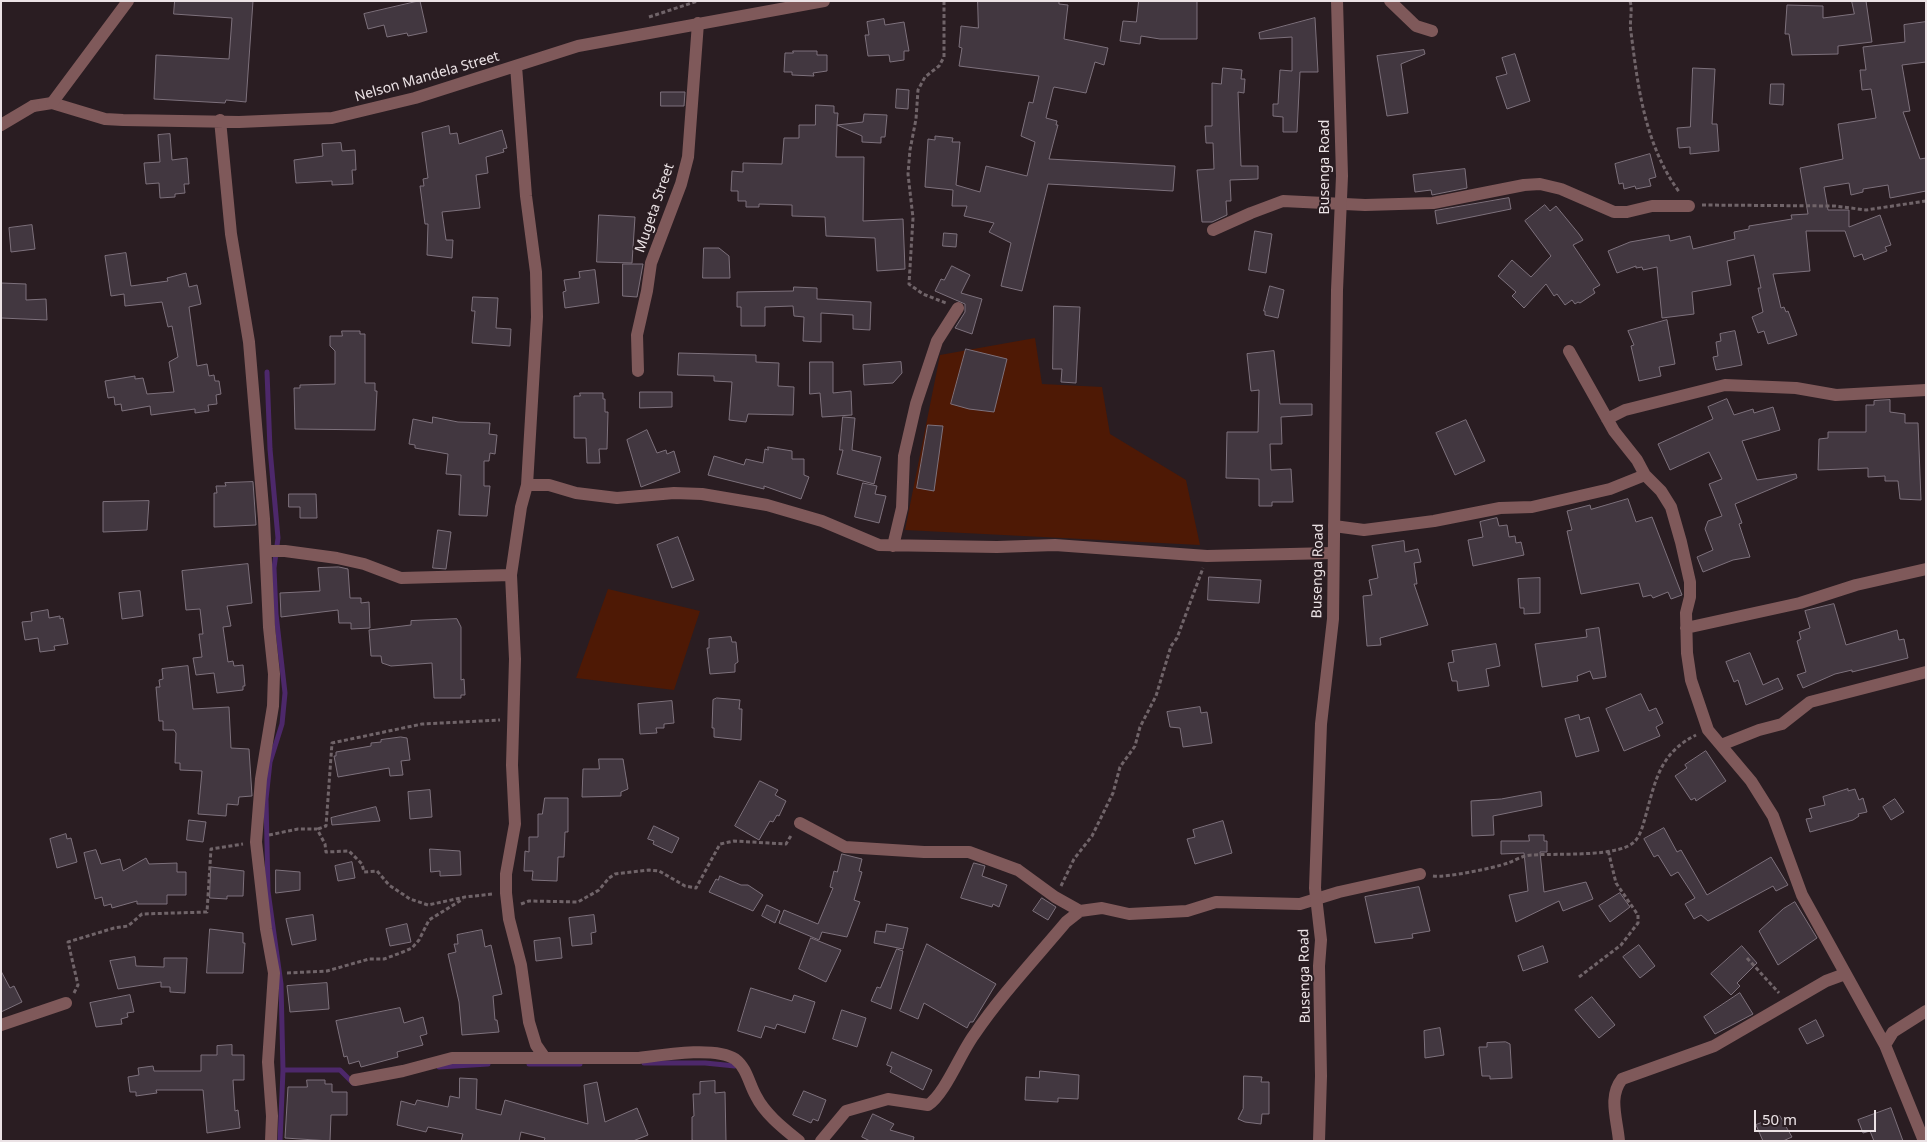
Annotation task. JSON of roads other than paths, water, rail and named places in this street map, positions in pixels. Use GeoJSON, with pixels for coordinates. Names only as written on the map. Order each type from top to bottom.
{"type":"FeatureCollection","features":[{"type":"Feature","properties":{"kind":"street"},"geometry":{"type":"LineString","coordinates":[[52,103],[128,1]]}},
{"type":"Feature","properties":{"kind":"street","name":"Nelson Mandela Street"},"geometry":{"type":"LineString","coordinates":[[1,125],[34,106],[52,103],[105,119],[220,120],[239,122],[332,118],[415,98],[578,46],[824,1]]}},
{"type":"Feature","properties":{"kind":"street","name":"Busenga Road"},"geometry":{"type":"LineString","coordinates":[[1319,1141],[1321,1076],[1319,966],[1321,940],[1315,888],[1321,724],[1333,619],[1332,553],[1337,290],[1341,204],[1337,1]]}},
{"type":"Feature","properties":{"kind":"street"},"geometry":{"type":"LineString","coordinates":[[1390,1],[1416,26],[1432,31]]}},
{"type":"Feature","properties":{"kind":"street","name":"Mugeta Street"},"geometry":{"type":"LineString","coordinates":[[638,371],[637,335],[651,263],[682,184],[688,157],[698,23]]}},
{"type":"Feature","properties":{"kind":"street"},"geometry":{"type":"LineString","coordinates":[[516,66],[537,316],[528,485],[521,507],[510,575],[515,659],[513,720],[515,824],[506,874],[507,899],[521,966],[529,1022],[536,1045],[545,1058]]}},
{"type":"Feature","properties":{"kind":"street"},"geometry":{"type":"LineString","coordinates":[[220,120],[231,234],[248,342],[266,551],[269,628],[274,674],[273,706],[260,779],[256,838],[266,929],[274,972],[268,1062],[272,1116],[271,1141]]}},
{"type":"Feature","properties":{"kind":"street"},"geometry":{"type":"LineString","coordinates":[[1213,230],[1283,201],[1341,204],[1433,204],[1514,187],[1540,184],[1561,189],[1614,212],[1627,212],[1652,206],[1689,206]]}},
{"type":"Feature","properties":{"kind":"street"},"geometry":{"type":"LineString","coordinates":[[893,546],[902,508],[904,456],[916,404],[937,342],[958,308]]}},
{"type":"Feature","properties":{"kind":"street"},"geometry":{"type":"LineString","coordinates":[[1569,351],[1607,419],[1645,475],[1661,491],[1671,507],[1682,542],[1690,582],[1686,628],[1691,680],[1708,730],[1751,781],[1769,810],[1802,895],[1885,1045],[1924,1141]]}},
{"type":"Feature","properties":{"kind":"street"},"geometry":{"type":"LineString","coordinates":[[1607,419],[1625,410],[1725,385],[1796,388],[1836,395],[1926,390]]}},
{"type":"Feature","properties":{"kind":"street"},"geometry":{"type":"LineString","coordinates":[[1334,526],[1364,530],[1434,521],[1500,508],[1532,507],[1610,490],[1645,475]]}},
{"type":"Feature","properties":{"kind":"street"},"geometry":{"type":"LineString","coordinates":[[528,485],[549,485],[576,493],[617,498],[674,493],[702,494],[766,505],[822,521],[879,545],[997,547],[1055,545],[1207,556],[1332,553]]}},
{"type":"Feature","properties":{"kind":"street"},"geometry":{"type":"LineString","coordinates":[[266,551],[285,551],[337,558],[364,564],[401,578],[510,575]]}},
{"type":"Feature","properties":{"kind":"street"},"geometry":{"type":"LineString","coordinates":[[1686,628],[1800,602],[1856,585],[1926,569]]}},
{"type":"Feature","properties":{"kind":"street"},"geometry":{"type":"LineString","coordinates":[[1721,745],[1759,730],[1782,724],[1810,702],[1926,672]]}},
{"type":"Feature","properties":{"kind":"street"},"geometry":{"type":"LineString","coordinates":[[800,823],[844,847],[924,852],[969,852],[1018,870],[1055,897],[1080,911]]}},
{"type":"Feature","properties":{"kind":"street"},"geometry":{"type":"LineString","coordinates":[[821,1141],[846,1111],[888,1099],[928,1105],[938,1099],[959,1056],[975,1034],[1066,922],[1080,911],[1102,908],[1129,914],[1172,913],[1188,911],[1216,902],[1300,904],[1317,898],[1420,874]]}},
{"type":"Feature","properties":{"kind":"street"},"geometry":{"type":"LineString","coordinates":[[1619,1141],[1614,1098],[1615,1088],[1622,1078],[1714,1046],[1826,982],[1845,974]]}},
{"type":"Feature","properties":{"kind":"street"},"geometry":{"type":"LineString","coordinates":[[1,1025],[66,1003]]}},
{"type":"Feature","properties":{"kind":"street"},"geometry":{"type":"LineString","coordinates":[[1885,1045],[1893,1032],[1926,1011]]}},
{"type":"Feature","properties":{"kind":"street"},"geometry":{"type":"LineString","coordinates":[[355,1080],[403,1072],[452,1058],[639,1058],[719,1053],[735,1060],[745,1072],[756,1097],[772,1117],[799,1141]]}},
{"type":"Feature","properties":{"kind":"waterway"},"geometry":{"type":"LineString","coordinates":[[267,372],[270,449],[278,538],[274,568],[276,614],[285,693],[282,724],[270,762],[266,799],[268,891],[281,984],[283,1070],[280,1141]]}},
{"type":"Feature","properties":{"kind":"waterway"},"geometry":{"type":"LineString","coordinates":[[644,1063],[705,1063],[735,1066]]}},
{"type":"Feature","properties":{"kind":"waterway"},"geometry":{"type":"LineString","coordinates":[[439,1067],[488,1064]]}},
{"type":"Feature","properties":{"kind":"waterway"},"geometry":{"type":"LineString","coordinates":[[529,1064],[580,1064]]}},
{"type":"Feature","properties":{"kind":"waterway"},"geometry":{"type":"LineString","coordinates":[[283,1070],[340,1070],[353,1083]]}}]}
